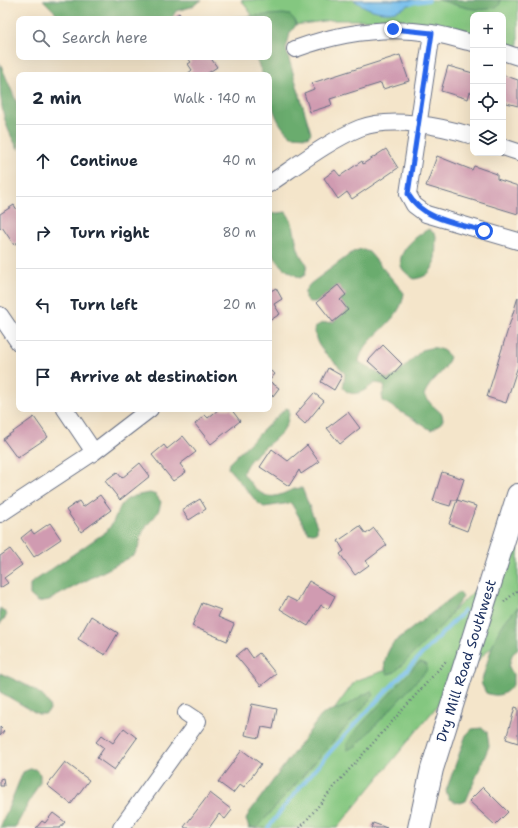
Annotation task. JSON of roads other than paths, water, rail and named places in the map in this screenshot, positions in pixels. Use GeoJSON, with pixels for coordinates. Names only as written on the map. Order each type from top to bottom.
{"type":"FeatureCollection","features":[{"type":"Feature","properties":{"kind":"street"},"geometry":{"type":"LineString","coordinates":[[295,49],[318,40],[350,33],[393,29],[432,33],[470,43]]}},
{"type":"Feature","properties":{"kind":"street"},"geometry":{"type":"LineString","coordinates":[[432,33],[419,125],[408,185],[408,194],[414,205],[426,214],[518,241]]}},
{"type":"Feature","properties":{"kind":"street"},"geometry":{"type":"LineString","coordinates":[[506,53],[518,57]]}},
{"type":"Feature","properties":{"kind":"street"},"geometry":{"type":"LineString","coordinates":[[272,182],[343,136],[360,128],[394,122],[458,131],[470,135]]}},
{"type":"Feature","properties":{"kind":"street"},"geometry":{"type":"LineString","coordinates":[[506,148],[518,152]]}},
{"type":"Feature","properties":{"kind":"street"},"geometry":{"type":"LineString","coordinates":[[0,315],[16,339]]}},
{"type":"Feature","properties":{"kind":"street"},"geometry":{"type":"LineString","coordinates":[[67,412],[94,452]]}},
{"type":"Feature","properties":{"kind":"street"},"geometry":{"type":"LineString","coordinates":[[0,514],[94,452],[146,412]]}},
{"type":"Feature","properties":{"kind":"street","name":"Dry Mill Road Southwest"},"geometry":{"type":"LineString","coordinates":[[419,828],[432,769],[518,495]]}},
{"type":"Feature","properties":{"kind":"street"},"geometry":{"type":"LineString","coordinates":[[122,828],[198,721],[186,713]]}},
{"type":"Feature","properties":{"kind":"water"},"geometry":{"type":"Polygon","coordinates":[[[354,0],[414,0],[415,2],[398,10],[384,12],[363,6],[354,0]]]}},
{"type":"Feature","properties":{"kind":"waterway"},"geometry":{"type":"LineString","coordinates":[[411,3],[429,0]]}},
{"type":"Feature","properties":{"kind":"waterway"},"geometry":{"type":"LineString","coordinates":[[268,828],[290,799],[338,744],[387,690],[464,611]]}}]}
